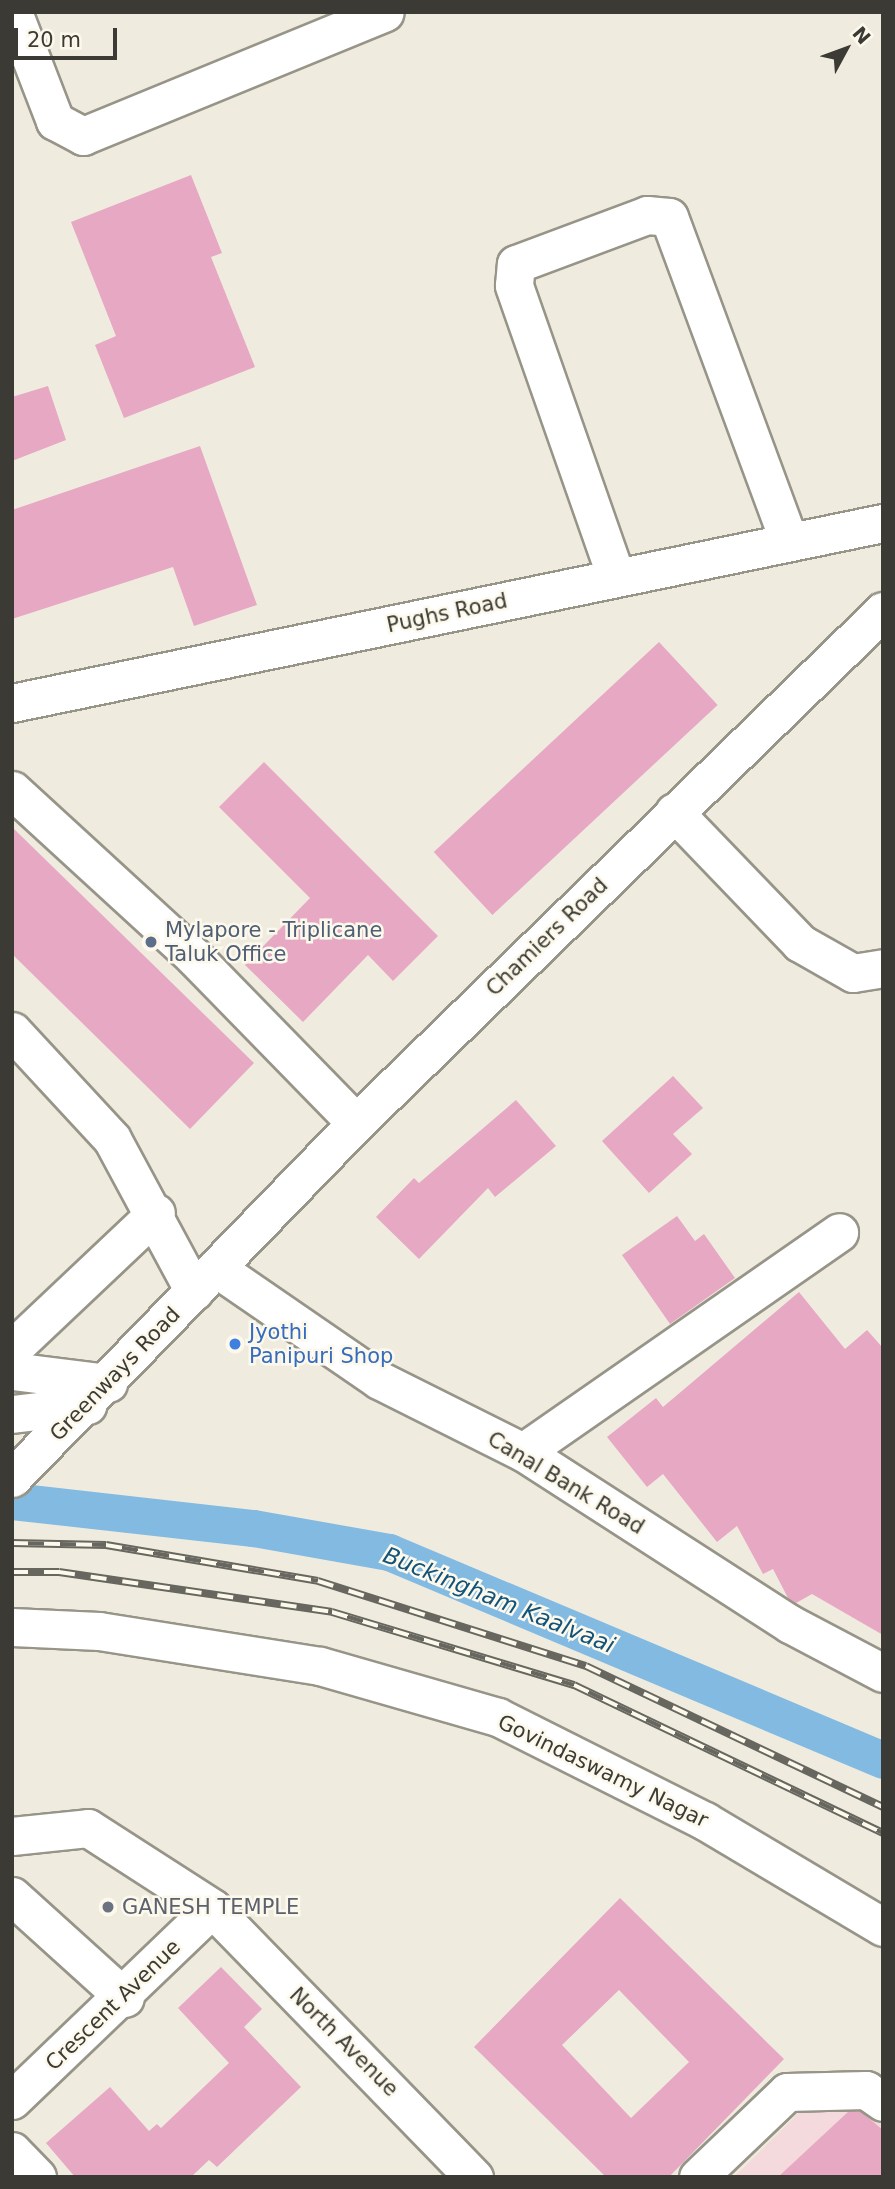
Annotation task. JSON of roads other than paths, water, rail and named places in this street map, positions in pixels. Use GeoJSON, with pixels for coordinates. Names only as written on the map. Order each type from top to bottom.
{"type":"FeatureCollection","features":[{"type":"Feature","properties":{"kind":"street"},"geometry":{"type":"LineString","coordinates":[[13,12],[55,121],[83,136],[385,12]]}},
{"type":"Feature","properties":{"kind":"street"},"geometry":{"type":"LineString","coordinates":[[617,577],[514,285],[516,264],[647,215],[669,217],[789,542]]}},
{"type":"Feature","properties":{"kind":"street","name":"Pughs Road"},"geometry":{"type":"LineString","coordinates":[[12,703],[883,523]]}},
{"type":"Feature","properties":{"kind":"street","name":"Chamiers Road"},"geometry":{"type":"LineString","coordinates":[[205,1279],[356,1123],[883,611]]}},
{"type":"Feature","properties":{"kind":"street"},"geometry":{"type":"LineString","coordinates":[[12,790],[194,957],[356,1123]]}},
{"type":"Feature","properties":{"kind":"street"},"geometry":{"type":"LineString","coordinates":[[674,812],[800,943],[853,973],[883,968]]}},
{"type":"Feature","properties":{"kind":"street"},"geometry":{"type":"LineString","coordinates":[[12,1031],[112,1139],[156,1213],[205,1279]]}},
{"type":"Feature","properties":{"kind":"street"},"geometry":{"type":"LineString","coordinates":[[12,1349],[156,1213]]}},
{"type":"Feature","properties":{"kind":"street"},"geometry":{"type":"LineString","coordinates":[[523,1452],[839,1232]]}},
{"type":"Feature","properties":{"kind":"street","name":"Greenways Road"},"geometry":{"type":"LineString","coordinates":[[12,1478],[48,1445],[205,1279]]}},
{"type":"Feature","properties":{"kind":"street","name":"Canal Bank Road"},"geometry":{"type":"LineString","coordinates":[[205,1279],[379,1380],[523,1452],[790,1624],[883,1673]]}},
{"type":"Feature","properties":{"kind":"street"},"geometry":{"type":"LineString","coordinates":[[12,1371],[97,1394]]}},
{"type":"Feature","properties":{"kind":"street"},"geometry":{"type":"LineString","coordinates":[[12,1414],[97,1394]]}},
{"type":"Feature","properties":{"kind":"street","name":"Govindaswamy Nagar"},"geometry":{"type":"LineString","coordinates":[[12,1627],[99,1631],[320,1666],[498,1717],[705,1821],[883,1927]]}},
{"type":"Feature","properties":{"kind":"street","name":"North Avenue"},"geometry":{"type":"LineString","coordinates":[[12,1836],[88,1828],[212,1908],[474,2177]]}},
{"type":"Feature","properties":{"kind":"street"},"geometry":{"type":"LineString","coordinates":[[12,1896],[125,1998]]}},
{"type":"Feature","properties":{"kind":"street","name":"Crescent Avenue"},"geometry":{"type":"LineString","coordinates":[[12,2100],[125,1998],[212,1908]]}},
{"type":"Feature","properties":{"kind":"street"},"geometry":{"type":"LineString","coordinates":[[698,2177],[786,2092],[866,2090],[883,2102]]}},
{"type":"Feature","properties":{"kind":"street"},"geometry":{"type":"LineString","coordinates":[[12,2151],[37,2177]]}},
{"type":"Feature","properties":{"kind":"waterway","name":"Buckingham Kaalvaai"},"geometry":{"type":"LineString","coordinates":[[12,1501],[253,1528],[389,1552],[883,1760]]}},
{"type":"Feature","properties":{"kind":"railway"},"geometry":{"type":"LineString","coordinates":[[12,1543],[106,1545],[318,1581],[586,1666],[883,1807]]}},
{"type":"Feature","properties":{"kind":"railway"},"geometry":{"type":"LineString","coordinates":[[12,1572],[59,1572],[332,1612],[574,1685],[883,1833]]}},
{"type":"Feature","properties":{"kind":"place","name":"Mylapore - Triplicane Taluk Office"},"geometry":{"type":"Point","coordinates":[151,942]}},
{"type":"Feature","properties":{"kind":"place","name":"Jyothi Panipuri Shop"},"geometry":{"type":"Point","coordinates":[235,1344]}},
{"type":"Feature","properties":{"kind":"place","name":"GANESH TEMPLE"},"geometry":{"type":"Point","coordinates":[108,1907]}}]}
